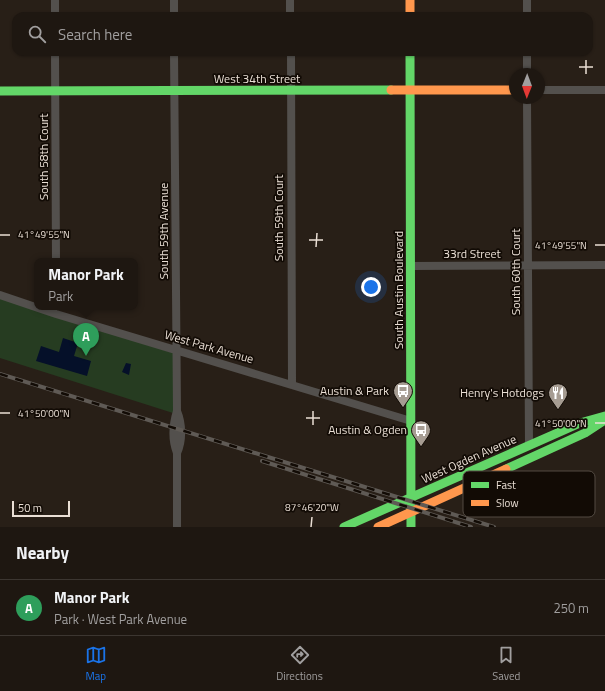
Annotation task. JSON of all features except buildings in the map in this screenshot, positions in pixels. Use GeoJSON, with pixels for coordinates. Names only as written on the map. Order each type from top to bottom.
{"type":"FeatureCollection","features":[{"type":"Feature","properties":{"kind":"street"},"geometry":{"type":"LineString","coordinates":[[55,0],[55,12]]}},
{"type":"Feature","properties":{"kind":"street"},"geometry":{"type":"LineString","coordinates":[[174,0],[174,12]]}},
{"type":"Feature","properties":{"kind":"street"},"geometry":{"type":"LineString","coordinates":[[290,0],[290,12]]}},
{"type":"Feature","properties":{"kind":"street"},"geometry":{"type":"LineString","coordinates":[[410,0],[410,12]]}},
{"type":"Feature","properties":{"kind":"street"},"geometry":{"type":"LineString","coordinates":[[527,0],[527,12]]}},
{"type":"Feature","properties":{"kind":"street","name":"South 58th Court"},"geometry":{"type":"LineString","coordinates":[[55,56],[56,258]]}},
{"type":"Feature","properties":{"kind":"street","name":"South 59th Avenue"},"geometry":{"type":"LineString","coordinates":[[174,56],[176,350],[177,410],[180,419],[180,445],[177,453],[177,527]]}},
{"type":"Feature","properties":{"kind":"street","name":"South 59th Court"},"geometry":{"type":"LineString","coordinates":[[290,56],[292,385]]}},
{"type":"Feature","properties":{"kind":"street","name":"South Austin Boulevard"},"geometry":{"type":"LineString","coordinates":[[410,56],[411,527]]}},
{"type":"Feature","properties":{"kind":"street"},"geometry":{"type":"LineString","coordinates":[[527,56],[527,68]]}},
{"type":"Feature","properties":{"kind":"street","name":"West 34th Street"},"geometry":{"type":"LineString","coordinates":[[0,91],[509,90]]}},
{"type":"Feature","properties":{"kind":"street"},"geometry":{"type":"LineString","coordinates":[[545,90],[605,90]]}},
{"type":"Feature","properties":{"kind":"street","name":"South 60th Court"},"geometry":{"type":"LineString","coordinates":[[527,104],[529,445]]}},
{"type":"Feature","properties":{"kind":"street","name":"33rd Street"},"geometry":{"type":"LineString","coordinates":[[411,266],[605,265]]}},
{"type":"Feature","properties":{"kind":"street","name":"West Park Avenue"},"geometry":{"type":"LineString","coordinates":[[0,295],[34,305]]}},
{"type":"Feature","properties":{"kind":"street","name":"West Park Avenue"},"geometry":{"type":"LineString","coordinates":[[56,311],[176,350],[411,421]]}},
{"type":"Feature","properties":{"kind":"street","name":"West Ogden Avenue"},"geometry":{"type":"LineString","coordinates":[[470,471],[584,422],[605,416]]}},
{"type":"Feature","properties":{"kind":"street","name":"West Ogden Avenue"},"geometry":{"type":"LineString","coordinates":[[503,471],[586,433],[605,420]]}},
{"type":"Feature","properties":{"kind":"street","name":"West Ogden Avenue"},"geometry":{"type":"LineString","coordinates":[[344,527],[463,474]]}},
{"type":"Feature","properties":{"kind":"street","name":"West Ogden Avenue"},"geometry":{"type":"LineString","coordinates":[[378,527],[463,489]]}},
{"type":"Feature","properties":{"kind":"green space"},"geometry":{"type":"Polygon","coordinates":[[[0,298],[173,353],[173,413],[0,358],[0,298]]]}},
{"type":"Feature","properties":{"kind":"water"},"geometry":{"type":"Polygon","coordinates":[[[63,338],[78,343],[74,356],[91,361],[87,376],[36,361],[41,346],[59,352],[63,338]]]}},
{"type":"Feature","properties":{"kind":"water"},"geometry":{"type":"Polygon","coordinates":[[[126,363],[131,364],[129,375],[122,372],[126,363]]]}},
{"type":"Feature","properties":{"kind":"railway"},"geometry":{"type":"LineString","coordinates":[[0,374],[494,527]]}},
{"type":"Feature","properties":{"kind":"railway"},"geometry":{"type":"LineString","coordinates":[[262,461],[471,527]]}},
{"type":"Feature","properties":{"kind":"traffic: fast"},"geometry":{"type":"LineString","coordinates":[[410,56],[411,527]]}},
{"type":"Feature","properties":{"kind":"traffic: fast"},"geometry":{"type":"LineString","coordinates":[[0,91],[391,90]]}},
{"type":"Feature","properties":{"kind":"traffic: fast"},"geometry":{"type":"LineString","coordinates":[[471,471],[580,423],[605,416]]}},
{"type":"Feature","properties":{"kind":"traffic: fast"},"geometry":{"type":"LineString","coordinates":[[506,469],[585,433],[605,420]]}},
{"type":"Feature","properties":{"kind":"traffic: fast"},"geometry":{"type":"LineString","coordinates":[[344,527],[463,475]]}},
{"type":"Feature","properties":{"kind":"traffic: slow"},"geometry":{"type":"LineString","coordinates":[[410,0],[410,12]]}},
{"type":"Feature","properties":{"kind":"traffic: slow"},"geometry":{"type":"LineString","coordinates":[[391,90],[509,90]]}},
{"type":"Feature","properties":{"kind":"traffic: slow"},"geometry":{"type":"LineString","coordinates":[[502,471],[506,469]]}},
{"type":"Feature","properties":{"kind":"traffic: slow"},"geometry":{"type":"LineString","coordinates":[[378,527],[463,488]]}},
{"type":"Feature","properties":{"kind":"place","name":"Manor Park"},"geometry":{"type":"Point","coordinates":[86,356]}},
{"type":"Feature","properties":{"kind":"place","name":"Austin & Park"},"geometry":{"type":"Point","coordinates":[403,408]}},
{"type":"Feature","properties":{"kind":"place","name":"Henry's Hotdogs"},"geometry":{"type":"Point","coordinates":[558,410]}},
{"type":"Feature","properties":{"kind":"place","name":"Austin & Ogden"},"geometry":{"type":"Point","coordinates":[421,447]}}]}
